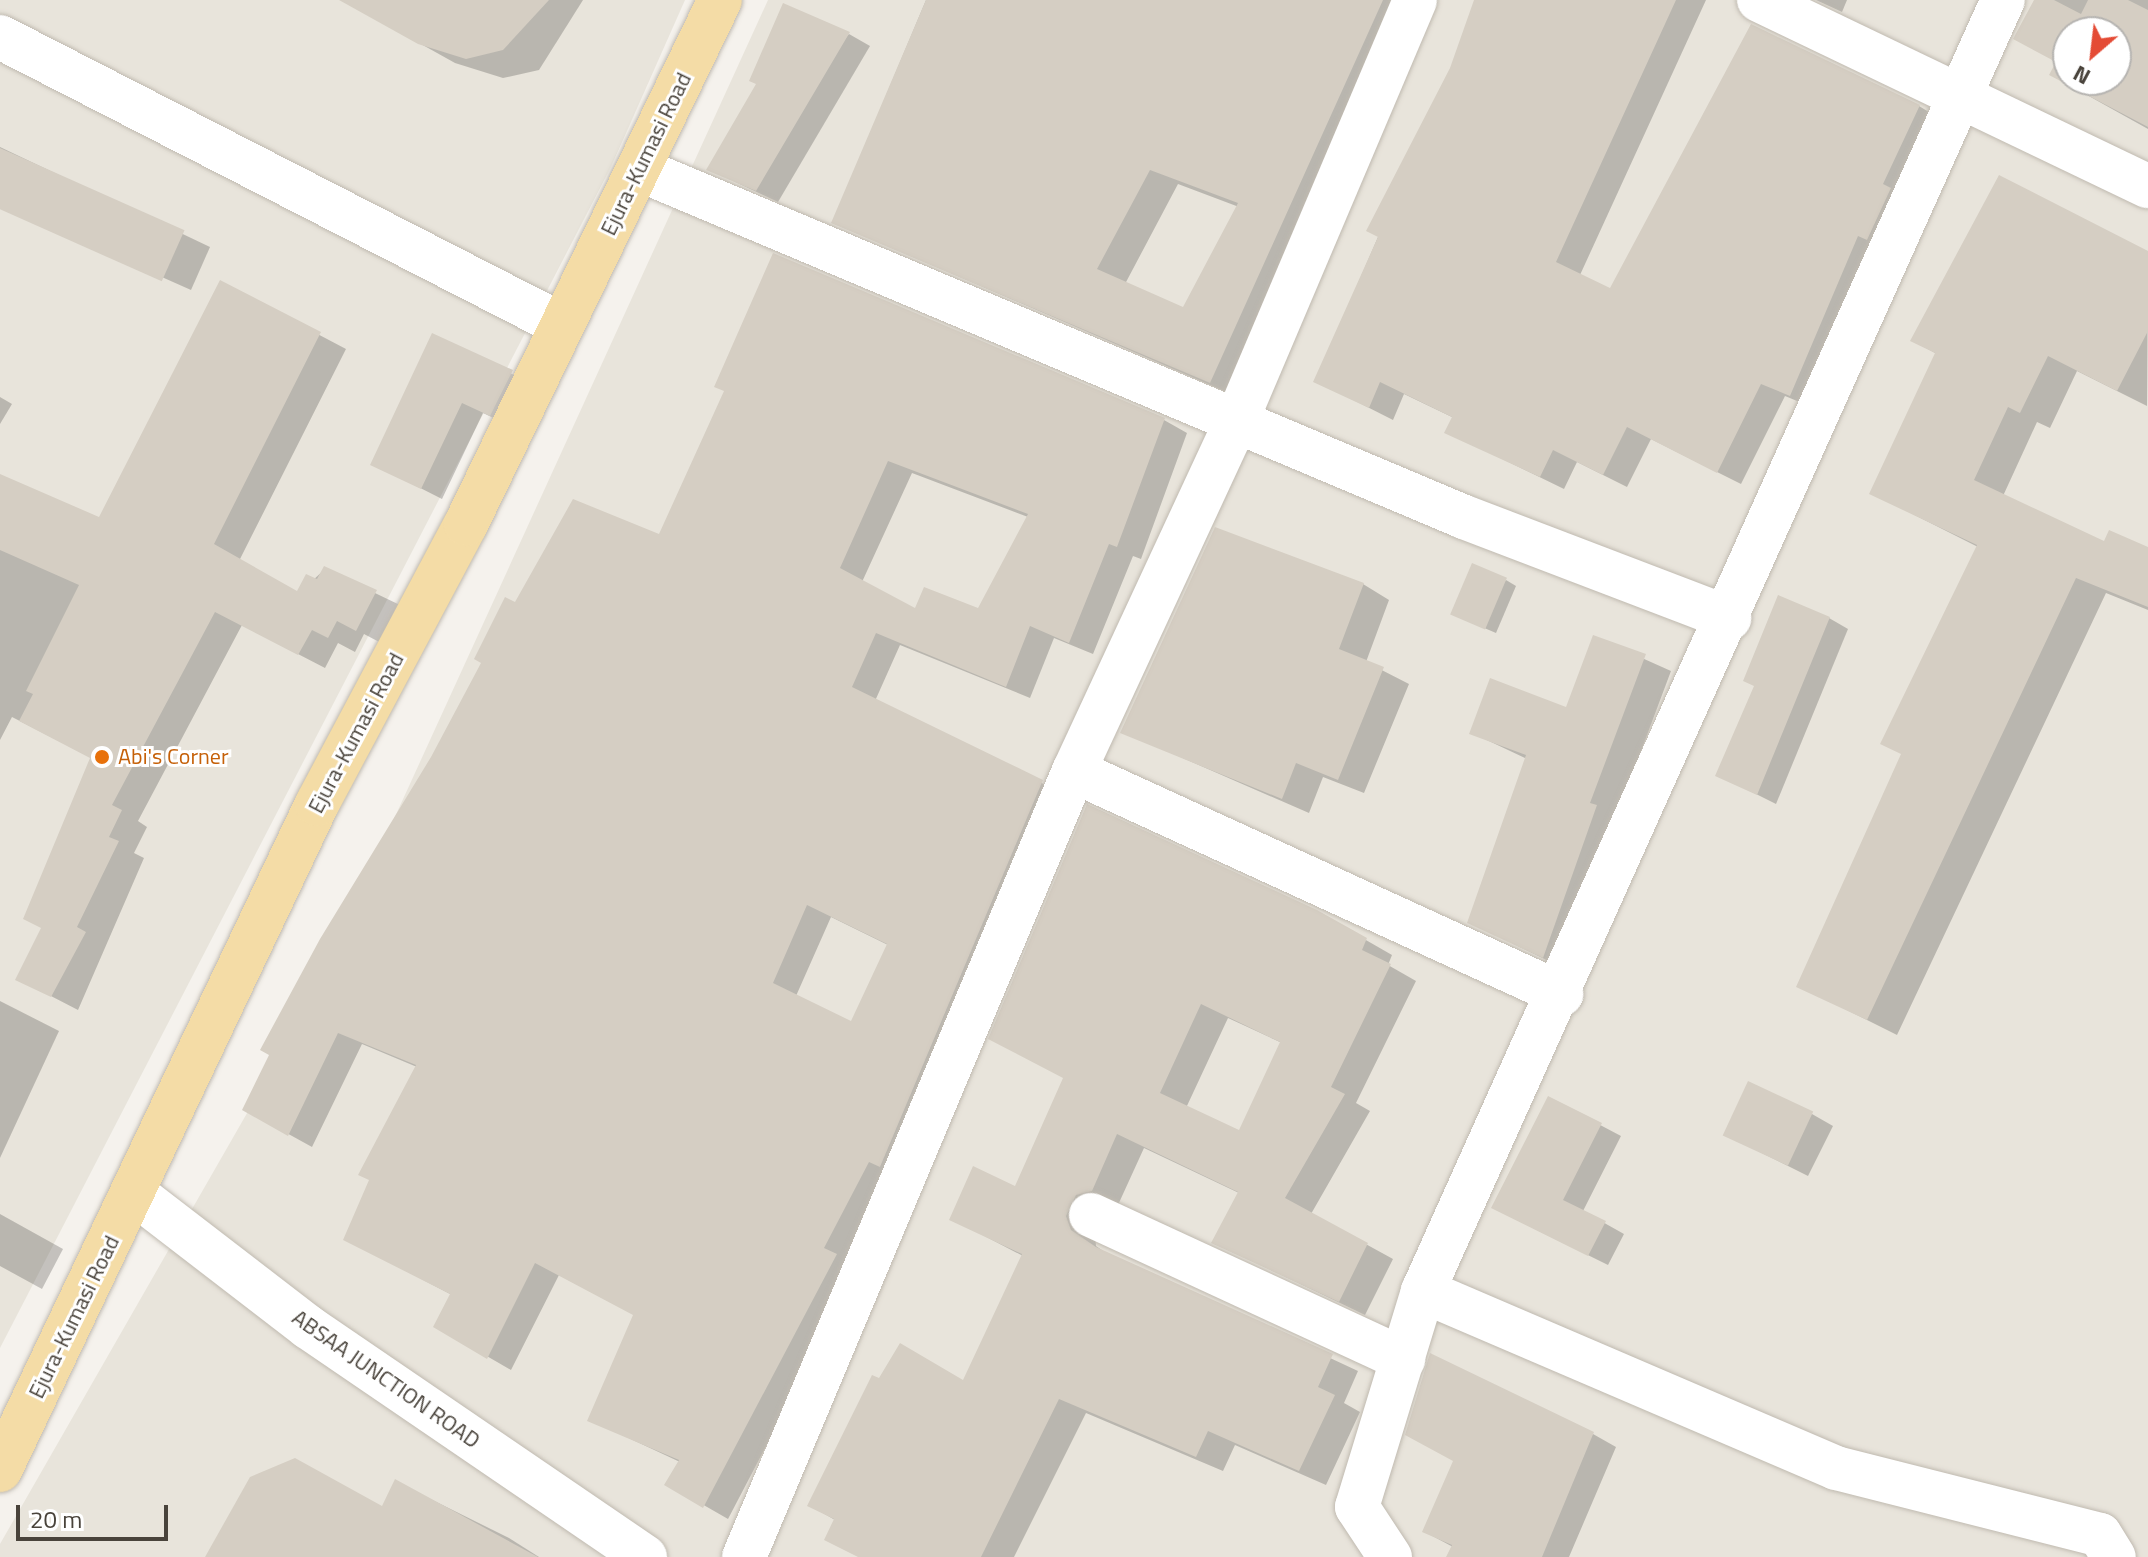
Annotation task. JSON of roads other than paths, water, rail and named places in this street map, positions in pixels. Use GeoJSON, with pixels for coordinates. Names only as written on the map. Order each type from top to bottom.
{"type":"FeatureCollection","features":[{"type":"Feature","properties":{"kind":"main road","name":"Ejura-Kumasi Road"},"geometry":{"type":"LineString","coordinates":[[0,1470],[317,804],[466,524],[558,323],[641,170],[720,0]]}},
{"type":"Feature","properties":{"kind":"street"},"geometry":{"type":"LineString","coordinates":[[744,1557],[1074,771],[1236,422],[1415,0]]}},
{"type":"Feature","properties":{"kind":"street"},"geometry":{"type":"LineString","coordinates":[[1759,0],[1962,92],[2148,186]]}},
{"type":"Feature","properties":{"kind":"street"},"geometry":{"type":"LineString","coordinates":[[1390,1557],[1357,1507],[1423,1291],[1561,994],[1729,618],[1839,356],[2003,0]]}},
{"type":"Feature","properties":{"kind":"street"},"geometry":{"type":"LineString","coordinates":[[0,37],[558,323]]}},
{"type":"Feature","properties":{"kind":"street"},"geometry":{"type":"LineString","coordinates":[[641,170],[1236,422],[1729,618]]}},
{"type":"Feature","properties":{"kind":"street"},"geometry":{"type":"LineString","coordinates":[[1074,771],[1561,994]]}},
{"type":"Feature","properties":{"kind":"street","name":"ABSAA JUNCTION ROAD"},"geometry":{"type":"LineString","coordinates":[[134,1193],[308,1327],[645,1557]]}},
{"type":"Feature","properties":{"kind":"street"},"geometry":{"type":"LineString","coordinates":[[1091,1215],[1403,1359]]}},
{"type":"Feature","properties":{"kind":"street"},"geometry":{"type":"LineString","coordinates":[[1423,1291],[1836,1468],[2100,1535],[2114,1557]]}},
{"type":"Feature","properties":{"kind":"place","name":"Abi's Corner"},"geometry":{"type":"Point","coordinates":[102,757]}}]}
